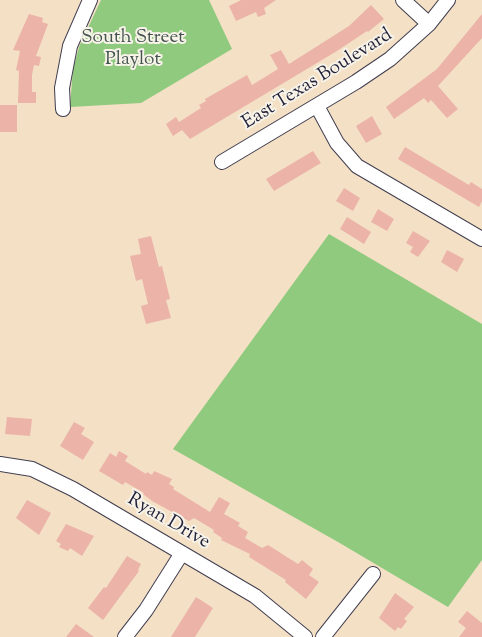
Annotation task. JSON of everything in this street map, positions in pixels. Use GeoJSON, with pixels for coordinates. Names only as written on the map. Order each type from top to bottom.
{"type":"FeatureCollection","features":[{"type":"Feature","properties":{"kind":"street"},"geometry":{"type":"LineString","coordinates":[[63,109],[62,88],[68,53],[90,0]]}},
{"type":"Feature","properties":{"kind":"street"},"geometry":{"type":"LineString","coordinates":[[403,0],[429,24]]}},
{"type":"Feature","properties":{"kind":"street","name":"East Texas Boulevard"},"geometry":{"type":"LineString","coordinates":[[222,162],[317,106],[390,59],[429,24],[448,0]]}},
{"type":"Feature","properties":{"kind":"street"},"geometry":{"type":"LineString","coordinates":[[317,106],[337,144],[357,166],[482,239]]}},
{"type":"Feature","properties":{"kind":"street","name":"Ryan Drive"},"geometry":{"type":"LineString","coordinates":[[0,464],[23,467],[47,475],[255,596],[305,637]]}},
{"type":"Feature","properties":{"kind":"street"},"geometry":{"type":"LineString","coordinates":[[125,637],[146,610],[182,553]]}},
{"type":"Feature","properties":{"kind":"street"},"geometry":{"type":"LineString","coordinates":[[323,637],[373,574]]}},
{"type":"Feature","properties":{"kind":"green space","name":"South Street Playlot"},"geometry":{"type":"Polygon","coordinates":[[[101,0],[209,0],[232,49],[141,103],[70,107],[73,69],[79,47],[101,0]]]}},
{"type":"Feature","properties":{"kind":"green space"},"geometry":{"type":"Polygon","coordinates":[[[329,234],[482,324],[482,560],[448,607],[338,542],[173,449],[329,234]]]}},
{"type":"Feature","properties":{"kind":"building"},"geometry":{"type":"Polygon","coordinates":[[[241,0],[276,0],[264,8],[266,14],[258,17],[256,12],[236,21],[229,6],[241,0]]]}},
{"type":"Feature","properties":{"kind":"building"},"geometry":{"type":"Polygon","coordinates":[[[371,5],[384,19],[368,32],[190,139],[182,130],[173,136],[166,124],[176,117],[179,122],[201,108],[199,105],[206,101],[205,99],[247,75],[252,85],[278,69],[270,55],[281,50],[289,64],[349,26],[371,5]]]}},
{"type":"Feature","properties":{"kind":"building"},"geometry":{"type":"Polygon","coordinates":[[[29,14],[43,18],[42,22],[48,24],[36,56],[41,57],[39,66],[34,65],[32,75],[32,92],[36,92],[36,103],[18,103],[19,71],[16,70],[20,51],[13,50],[29,14]]]}},
{"type":"Feature","properties":{"kind":"building"},"geometry":{"type":"Polygon","coordinates":[[[482,14],[482,38],[438,86],[458,109],[447,118],[431,100],[428,103],[424,98],[394,119],[386,107],[437,69],[482,14]]]}},
{"type":"Feature","properties":{"kind":"building"},"geometry":{"type":"Polygon","coordinates":[[[0,105],[17,105],[17,132],[0,132],[0,105]]]}},
{"type":"Feature","properties":{"kind":"building"},"geometry":{"type":"Polygon","coordinates":[[[372,116],[382,134],[366,143],[356,126],[372,116]]]}},
{"type":"Feature","properties":{"kind":"building"},"geometry":{"type":"Polygon","coordinates":[[[405,147],[469,185],[471,182],[482,189],[482,201],[479,207],[398,159],[405,147]]]}},
{"type":"Feature","properties":{"kind":"building"},"geometry":{"type":"Polygon","coordinates":[[[313,151],[321,163],[274,191],[266,179],[313,151]]]}},
{"type":"Feature","properties":{"kind":"building"},"geometry":{"type":"Polygon","coordinates":[[[344,188],[360,198],[353,211],[336,201],[344,188]]]}},
{"type":"Feature","properties":{"kind":"building"},"geometry":{"type":"Polygon","coordinates":[[[378,209],[394,219],[387,231],[371,222],[378,209]]]}},
{"type":"Feature","properties":{"kind":"building"},"geometry":{"type":"Polygon","coordinates":[[[347,217],[371,232],[364,244],[340,229],[347,217]]]}},
{"type":"Feature","properties":{"kind":"building"},"geometry":{"type":"Polygon","coordinates":[[[413,231],[430,241],[418,257],[410,252],[413,247],[406,243],[413,231]]]}},
{"type":"Feature","properties":{"kind":"building"},"geometry":{"type":"Polygon","coordinates":[[[151,236],[159,267],[162,266],[170,299],[166,300],[171,318],[146,324],[141,306],[148,304],[142,279],[136,281],[130,256],[141,254],[138,239],[151,236]]]}},
{"type":"Feature","properties":{"kind":"building"},"geometry":{"type":"Polygon","coordinates":[[[447,250],[464,259],[457,272],[441,262],[447,250]]]}},
{"type":"Feature","properties":{"kind":"building"},"geometry":{"type":"Polygon","coordinates":[[[7,417],[32,419],[30,436],[5,434],[7,417]]]}},
{"type":"Feature","properties":{"kind":"building"},"geometry":{"type":"Polygon","coordinates":[[[74,422],[85,428],[81,434],[94,442],[83,460],[60,446],[74,422]]]}},
{"type":"Feature","properties":{"kind":"building"},"geometry":{"type":"Polygon","coordinates":[[[119,451],[128,456],[125,461],[146,474],[147,472],[152,475],[154,471],[172,479],[169,484],[174,487],[173,489],[210,512],[219,497],[230,503],[224,514],[240,523],[238,526],[248,532],[245,538],[262,548],[268,545],[298,564],[302,560],[313,569],[309,575],[319,582],[306,599],[285,582],[286,580],[249,557],[250,554],[221,540],[222,538],[213,532],[214,530],[194,518],[189,521],[152,501],[144,493],[125,482],[123,485],[99,471],[110,453],[116,457],[119,451]]]}},
{"type":"Feature","properties":{"kind":"building"},"geometry":{"type":"Polygon","coordinates":[[[27,500],[51,513],[39,535],[16,518],[27,500]]]}},
{"type":"Feature","properties":{"kind":"building"},"geometry":{"type":"Polygon","coordinates":[[[66,524],[94,536],[82,556],[70,548],[68,551],[59,547],[61,544],[56,541],[66,524]]]}},
{"type":"Feature","properties":{"kind":"building"},"geometry":{"type":"Polygon","coordinates":[[[127,556],[141,564],[139,571],[103,620],[88,608],[104,587],[106,588],[127,556]]]}},
{"type":"Feature","properties":{"kind":"building"},"geometry":{"type":"Polygon","coordinates":[[[395,593],[414,607],[404,619],[407,621],[401,629],[398,627],[395,631],[379,618],[395,593]]]}},
{"type":"Feature","properties":{"kind":"building"},"geometry":{"type":"Polygon","coordinates":[[[196,597],[213,608],[195,637],[171,637],[196,597]]]}},
{"type":"Feature","properties":{"kind":"building"},"geometry":{"type":"Polygon","coordinates":[[[467,611],[482,623],[482,637],[459,637],[466,628],[458,622],[467,611]]]}},
{"type":"Feature","properties":{"kind":"building"},"geometry":{"type":"Polygon","coordinates":[[[76,624],[94,637],[66,637],[76,624]]]}}]}
